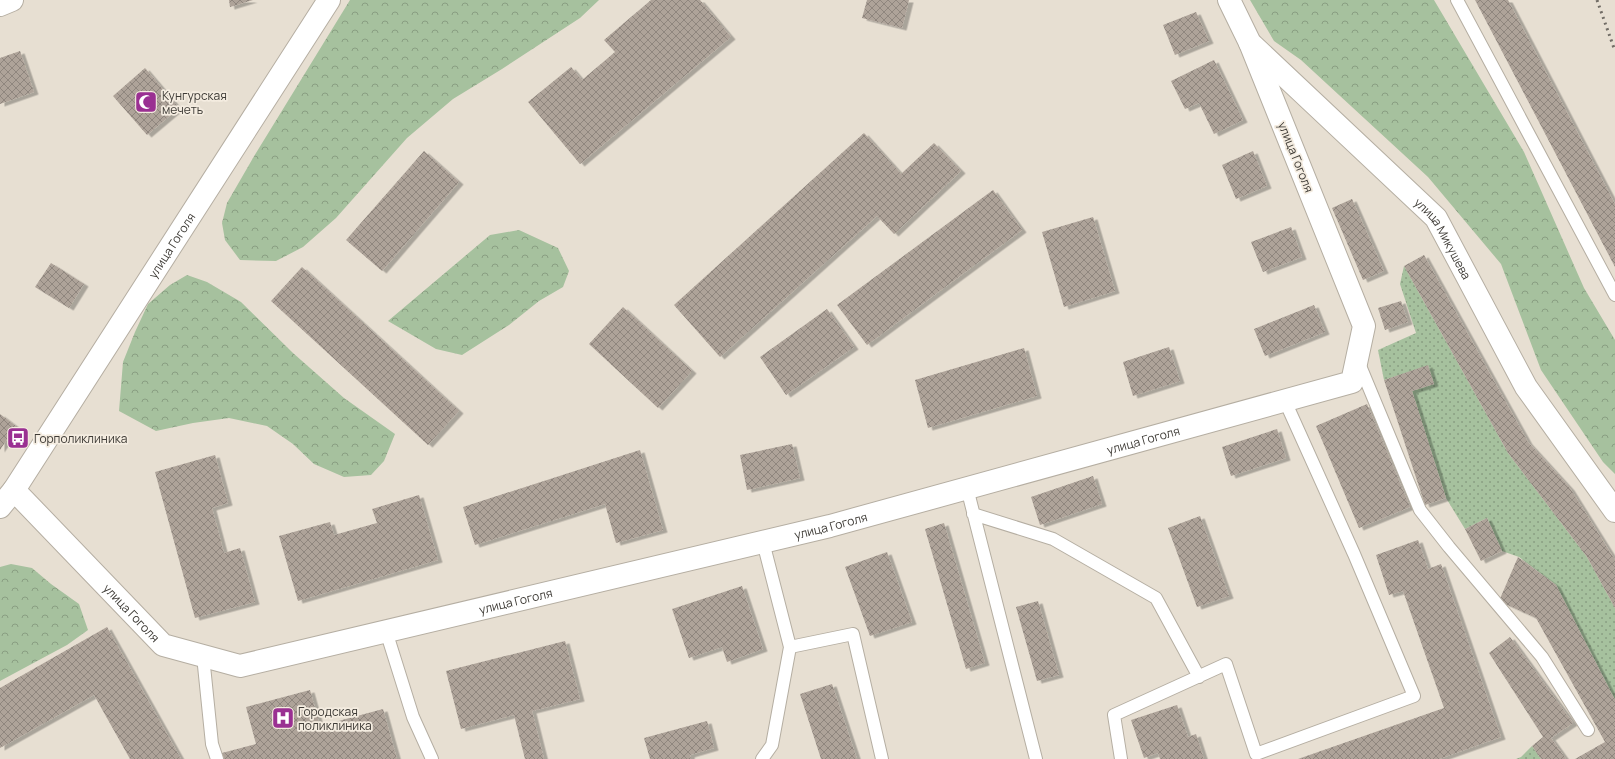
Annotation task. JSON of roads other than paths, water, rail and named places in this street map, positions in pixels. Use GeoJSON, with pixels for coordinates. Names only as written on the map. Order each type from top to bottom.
{"type":"FeatureCollection","features":[{"type":"Feature","properties":{"kind":"street"},"geometry":{"type":"LineString","coordinates":[[0,5],[12,0]]}},
{"type":"Feature","properties":{"kind":"street","name":"улица Гоголя"},"geometry":{"type":"LineString","coordinates":[[0,507],[14,490],[329,0]]}},
{"type":"Feature","properties":{"kind":"street","name":"улица Микушева"},"geometry":{"type":"LineString","coordinates":[[1229,0],[1250,44],[1436,218],[1526,387],[1615,511]]}},
{"type":"Feature","properties":{"kind":"street","name":"улица Гоголя"},"geometry":{"type":"LineString","coordinates":[[14,490],[163,645],[240,666],[830,526],[1352,382],[1364,326],[1250,44]]}},
{"type":"Feature","properties":{"kind":"lane"},"geometry":{"type":"LineString","coordinates":[[1457,0],[1615,295]]}},
{"type":"Feature","properties":{"kind":"lane"},"geometry":{"type":"LineString","coordinates":[[1357,358],[1420,510],[1449,547],[1542,657],[1588,730]]}},
{"type":"Feature","properties":{"kind":"lane"},"geometry":{"type":"LineString","coordinates":[[1121,759],[1114,715],[1226,664],[1256,754],[1414,696],[1354,554],[1285,401]]}},
{"type":"Feature","properties":{"kind":"lane"},"geometry":{"type":"LineString","coordinates":[[967,488],[1036,759]]}},
{"type":"Feature","properties":{"kind":"lane"},"geometry":{"type":"LineString","coordinates":[[973,514],[1053,539],[1156,598],[1199,677]]}},
{"type":"Feature","properties":{"kind":"lane"},"geometry":{"type":"LineString","coordinates":[[762,759],[772,745],[790,647],[763,542]]}},
{"type":"Feature","properties":{"kind":"lane"},"geometry":{"type":"LineString","coordinates":[[386,631],[413,717],[432,759]]}},
{"type":"Feature","properties":{"kind":"lane"},"geometry":{"type":"LineString","coordinates":[[790,647],[853,634],[882,759]]}},
{"type":"Feature","properties":{"kind":"lane"},"geometry":{"type":"LineString","coordinates":[[203,656],[212,744],[217,759]]}},
{"type":"Feature","properties":{"kind":"railway"},"geometry":{"type":"LineString","coordinates":[[1597,0],[1615,51]]}},
{"type":"Feature","properties":{"kind":"place","name":"Кунгурская мечеть"},"geometry":{"type":"Point","coordinates":[146,102]}},
{"type":"Feature","properties":{"kind":"place","name":"Горполиклиника"},"geometry":{"type":"Point","coordinates":[18,438]}},
{"type":"Feature","properties":{"kind":"place","name":"Городская поликлиника"},"geometry":{"type":"Point","coordinates":[283,718]}}]}
